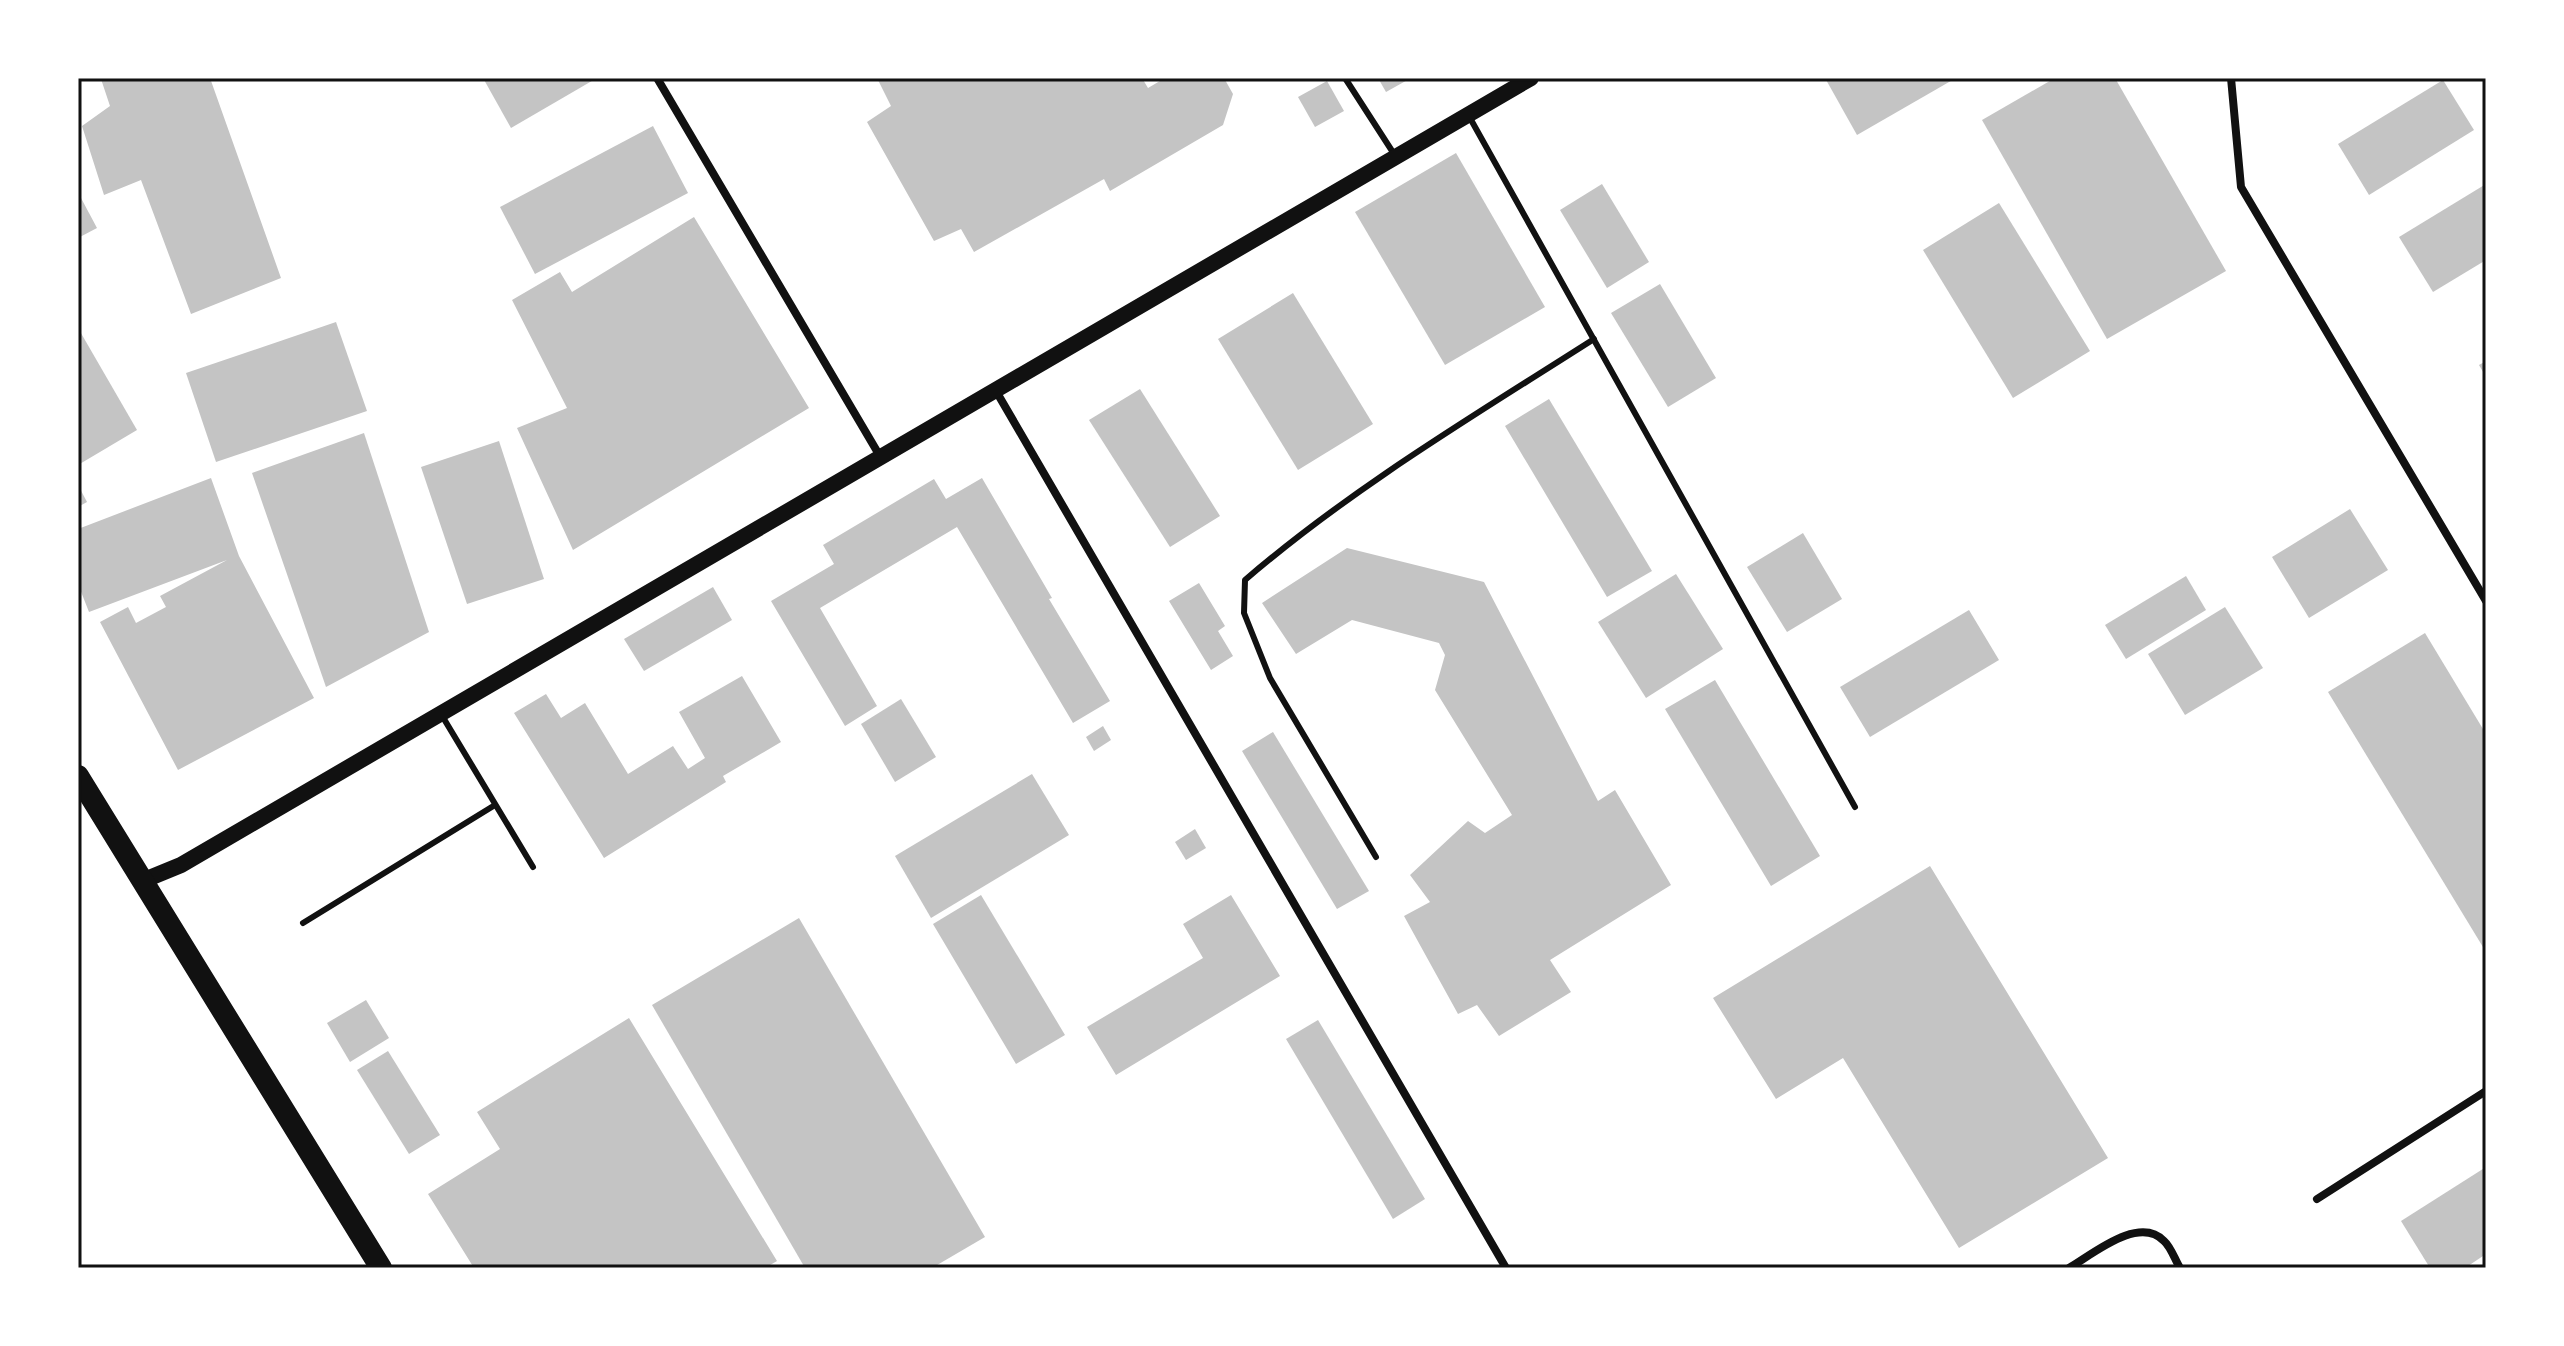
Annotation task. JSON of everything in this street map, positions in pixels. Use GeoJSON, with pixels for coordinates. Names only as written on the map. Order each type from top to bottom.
{"type":"FeatureCollection","features":[{"type":"Feature","properties":{"kind":"highway"},"geometry":{"type":"LineString","coordinates":[[78,776],[381,1268]]}},
{"type":"Feature","properties":{"kind":"main road"},"geometry":{"type":"LineString","coordinates":[[142,881],[181,865],[1531,78]]}},
{"type":"Feature","properties":{"kind":"street"},"geometry":{"type":"LineString","coordinates":[[657,78],[882,459]]}},
{"type":"Feature","properties":{"kind":"street"},"geometry":{"type":"LineString","coordinates":[[2231,78],[2241,187],[2486,601]]}},
{"type":"Feature","properties":{"kind":"street"},"geometry":{"type":"LineString","coordinates":[[995,390],[1506,1268]]}},
{"type":"Feature","properties":{"kind":"street"},"geometry":{"type":"LineString","coordinates":[[2317,1199],[2486,1091]]}},
{"type":"Feature","properties":{"kind":"street"},"geometry":{"type":"LineString","coordinates":[[2069,1268],[2129,1233],[2148,1231],[2164,1240],[2180,1268]]}},
{"type":"Feature","properties":{"kind":"lane"},"geometry":{"type":"LineString","coordinates":[[1345,78],[1396,157]]}},
{"type":"Feature","properties":{"kind":"lane"},"geometry":{"type":"LineString","coordinates":[[1468,115],[1855,807]]}},
{"type":"Feature","properties":{"kind":"lane"},"geometry":{"type":"LineString","coordinates":[[1376,857],[1270,678],[1244,613],[1245,580],[1294,537],[1431,443],[1594,339]]}},
{"type":"Feature","properties":{"kind":"lane"},"geometry":{"type":"LineString","coordinates":[[441,714],[533,867]]}},
{"type":"Feature","properties":{"kind":"lane"},"geometry":{"type":"LineString","coordinates":[[303,923],[495,805]]}},
{"type":"Feature","properties":{"kind":"building"},"geometry":{"type":"Polygon","coordinates":[[[103,78],[210,78],[281,278],[191,314],[141,180],[104,195],[82,126],[110,106],[103,78]]]}},
{"type":"Feature","properties":{"kind":"building"},"geometry":{"type":"Polygon","coordinates":[[[483,78],[597,78],[511,128],[483,78]]]}},
{"type":"Feature","properties":{"kind":"building"},"geometry":{"type":"Polygon","coordinates":[[[1142,78],[1148,88],[1165,78],[1224,78],[1233,94],[1223,125],[1110,191],[1104,179],[974,252],[961,229],[934,241],[867,122],[891,106],[878,80],[1142,78]]]}},
{"type":"Feature","properties":{"kind":"building"},"geometry":{"type":"Polygon","coordinates":[[[1378,78],[1411,78],[1386,92],[1378,78]]]}},
{"type":"Feature","properties":{"kind":"building"},"geometry":{"type":"Polygon","coordinates":[[[1825,78],[1956,78],[1857,135],[1825,78]]]}},
{"type":"Feature","properties":{"kind":"building"},"geometry":{"type":"Polygon","coordinates":[[[2055,78],[2115,78],[2226,271],[2107,339],[1982,120],[2055,78]]]}},
{"type":"Feature","properties":{"kind":"building"},"geometry":{"type":"Polygon","coordinates":[[[2443,80],[2474,130],[2369,195],[2338,144],[2443,80]]]}},
{"type":"Feature","properties":{"kind":"building"},"geometry":{"type":"Polygon","coordinates":[[[1327,81],[1344,111],[1315,127],[1298,97],[1327,81]]]}},
{"type":"Feature","properties":{"kind":"building"},"geometry":{"type":"Polygon","coordinates":[[[653,126],[688,193],[535,274],[500,207],[653,126]]]}},
{"type":"Feature","properties":{"kind":"building"},"geometry":{"type":"Polygon","coordinates":[[[1456,153],[1545,307],[1445,365],[1355,212],[1456,153]]]}},
{"type":"Feature","properties":{"kind":"building"},"geometry":{"type":"Polygon","coordinates":[[[1602,184],[1649,262],[1607,288],[1560,210],[1602,184]]]}},
{"type":"Feature","properties":{"kind":"building"},"geometry":{"type":"Polygon","coordinates":[[[2486,184],[2486,260],[2433,292],[2399,237],[2486,184]]]}},
{"type":"Feature","properties":{"kind":"building"},"geometry":{"type":"Polygon","coordinates":[[[81,198],[97,228],[78,238],[78,199],[81,198]]]}},
{"type":"Feature","properties":{"kind":"building"},"geometry":{"type":"Polygon","coordinates":[[[1999,203],[2090,351],[2013,398],[1923,250],[1999,203]]]}},
{"type":"Feature","properties":{"kind":"building"},"geometry":{"type":"Polygon","coordinates":[[[694,217],[809,408],[573,550],[517,428],[567,408],[512,300],[560,272],[572,292],[694,217]]]}},
{"type":"Feature","properties":{"kind":"building"},"geometry":{"type":"Polygon","coordinates":[[[1660,284],[1716,378],[1668,407],[1611,313],[1660,284]]]}},
{"type":"Feature","properties":{"kind":"building"},"geometry":{"type":"Polygon","coordinates":[[[1293,293],[1373,424],[1298,470],[1218,339],[1293,293]]]}},
{"type":"Feature","properties":{"kind":"building"},"geometry":{"type":"Polygon","coordinates":[[[336,322],[367,411],[216,462],[186,373],[336,322]]]}},
{"type":"Feature","properties":{"kind":"building"},"geometry":{"type":"Polygon","coordinates":[[[78,328],[137,430],[78,465],[78,328]]]}},
{"type":"Feature","properties":{"kind":"building"},"geometry":{"type":"Polygon","coordinates":[[[2486,361],[2486,377],[2479,365],[2486,361]]]}},
{"type":"Feature","properties":{"kind":"building"},"geometry":{"type":"Polygon","coordinates":[[[1140,389],[1220,516],[1170,547],[1089,420],[1140,389]]]}},
{"type":"Feature","properties":{"kind":"building"},"geometry":{"type":"Polygon","coordinates":[[[1549,399],[1652,571],[1607,597],[1505,426],[1549,399]]]}},
{"type":"Feature","properties":{"kind":"building"},"geometry":{"type":"Polygon","coordinates":[[[364,433],[429,632],[326,687],[252,473],[364,433]]]}},
{"type":"Feature","properties":{"kind":"building"},"geometry":{"type":"Polygon","coordinates":[[[499,441],[544,579],[467,604],[421,467],[499,441]]]}},
{"type":"Feature","properties":{"kind":"building"},"geometry":{"type":"Polygon","coordinates":[[[211,478],[239,556],[314,698],[178,770],[100,622],[128,607],[136,623],[166,607],[160,596],[227,560],[89,612],[78,584],[78,529],[211,478]]]}},
{"type":"Feature","properties":{"kind":"building"},"geometry":{"type":"Polygon","coordinates":[[[982,478],[1110,701],[1073,723],[957,527],[820,608],[877,706],[845,726],[771,601],[834,564],[823,545],[934,479],[946,499],[982,478]]]}},
{"type":"Feature","properties":{"kind":"building"},"geometry":{"type":"Polygon","coordinates":[[[78,485],[87,502],[78,507],[78,485]]]}},
{"type":"Feature","properties":{"kind":"building"},"geometry":{"type":"Polygon","coordinates":[[[2350,509],[2388,570],[2309,618],[2272,557],[2350,509]]]}},
{"type":"Feature","properties":{"kind":"building"},"geometry":{"type":"Polygon","coordinates":[[[1803,533],[1842,599],[1787,632],[1747,567],[1803,533]]]}},
{"type":"Feature","properties":{"kind":"building"},"geometry":{"type":"Polygon","coordinates":[[[1347,548],[1484,582],[1598,801],[1615,790],[1671,885],[1550,960],[1571,992],[1499,1036],[1477,1005],[1458,1014],[1404,916],[1430,902],[1410,875],[1468,821],[1485,833],[1512,815],[1435,690],[1445,655],[1439,643],[1352,620],[1296,654],[1262,603],[1347,548]]]}},
{"type":"Feature","properties":{"kind":"building"},"geometry":{"type":"Polygon","coordinates":[[[1676,574],[1723,649],[1646,698],[1598,622],[1676,574]]]}},
{"type":"Feature","properties":{"kind":"building"},"geometry":{"type":"Polygon","coordinates":[[[2186,576],[2206,610],[2126,659],[2105,625],[2186,576]]]}},
{"type":"Feature","properties":{"kind":"building"},"geometry":{"type":"Polygon","coordinates":[[[1199,583],[1225,626],[1218,631],[1233,656],[1211,670],[1169,601],[1199,583]]]}},
{"type":"Feature","properties":{"kind":"building"},"geometry":{"type":"Polygon","coordinates":[[[713,587],[732,620],[644,671],[624,639],[713,587]]]}},
{"type":"Feature","properties":{"kind":"building"},"geometry":{"type":"Polygon","coordinates":[[[2225,607],[2263,668],[2185,715],[2148,654],[2225,607]]]}},
{"type":"Feature","properties":{"kind":"building"},"geometry":{"type":"Polygon","coordinates":[[[1969,610],[1999,660],[1870,737],[1840,687],[1969,610]]]}},
{"type":"Feature","properties":{"kind":"building"},"geometry":{"type":"Polygon","coordinates":[[[2425,633],[2486,734],[2486,952],[2328,692],[2425,633]]]}},
{"type":"Feature","properties":{"kind":"building"},"geometry":{"type":"Polygon","coordinates":[[[742,676],[781,742],[723,776],[726,782],[604,858],[514,713],[546,694],[561,718],[585,703],[628,774],[673,746],[688,769],[705,758],[679,712],[742,676]]]}},
{"type":"Feature","properties":{"kind":"building"},"geometry":{"type":"Polygon","coordinates":[[[1715,680],[1820,856],[1771,886],[1665,709],[1715,680]]]}},
{"type":"Feature","properties":{"kind":"building"},"geometry":{"type":"Polygon","coordinates":[[[901,699],[936,757],[895,782],[861,724],[901,699]]]}},
{"type":"Feature","properties":{"kind":"building"},"geometry":{"type":"Polygon","coordinates":[[[1103,726],[1111,740],[1094,751],[1086,737],[1103,726]]]}},
{"type":"Feature","properties":{"kind":"building"},"geometry":{"type":"Polygon","coordinates":[[[1273,732],[1369,891],[1337,909],[1242,751],[1273,732]]]}},
{"type":"Feature","properties":{"kind":"building"},"geometry":{"type":"Polygon","coordinates":[[[1032,774],[1069,835],[931,918],[895,856],[1032,774]]]}},
{"type":"Feature","properties":{"kind":"building"},"geometry":{"type":"Polygon","coordinates":[[[1195,829],[1206,848],[1186,860],[1175,842],[1195,829]]]}},
{"type":"Feature","properties":{"kind":"building"},"geometry":{"type":"Polygon","coordinates":[[[1930,866],[2108,1158],[1959,1248],[1843,1058],[1776,1099],[1713,998],[1930,866]]]}},
{"type":"Feature","properties":{"kind":"building"},"geometry":{"type":"Polygon","coordinates":[[[981,895],[1065,1035],[1016,1064],[933,924],[981,895]]]}},
{"type":"Feature","properties":{"kind":"building"},"geometry":{"type":"Polygon","coordinates":[[[1231,895],[1280,976],[1116,1075],[1087,1027],[1203,958],[1183,924],[1231,895]]]}},
{"type":"Feature","properties":{"kind":"building"},"geometry":{"type":"Polygon","coordinates":[[[799,918],[985,1237],[932,1268],[805,1268],[652,1005],[799,918]]]}},
{"type":"Feature","properties":{"kind":"building"},"geometry":{"type":"Polygon","coordinates":[[[366,1000],[389,1038],[350,1062],[327,1023],[366,1000]]]}},
{"type":"Feature","properties":{"kind":"building"},"geometry":{"type":"Polygon","coordinates":[[[629,1018],[777,1261],[765,1268],[474,1268],[428,1194],[500,1149],[477,1112],[629,1018]]]}},
{"type":"Feature","properties":{"kind":"building"},"geometry":{"type":"Polygon","coordinates":[[[1318,1020],[1425,1199],[1393,1219],[1286,1039],[1318,1020]]]}},
{"type":"Feature","properties":{"kind":"building"},"geometry":{"type":"Polygon","coordinates":[[[388,1051],[440,1135],[409,1154],[357,1070],[388,1051]]]}},
{"type":"Feature","properties":{"kind":"building"},"geometry":{"type":"Polygon","coordinates":[[[2486,1167],[2486,1254],[2465,1268],[2430,1268],[2401,1221],[2486,1167]]]}}]}
